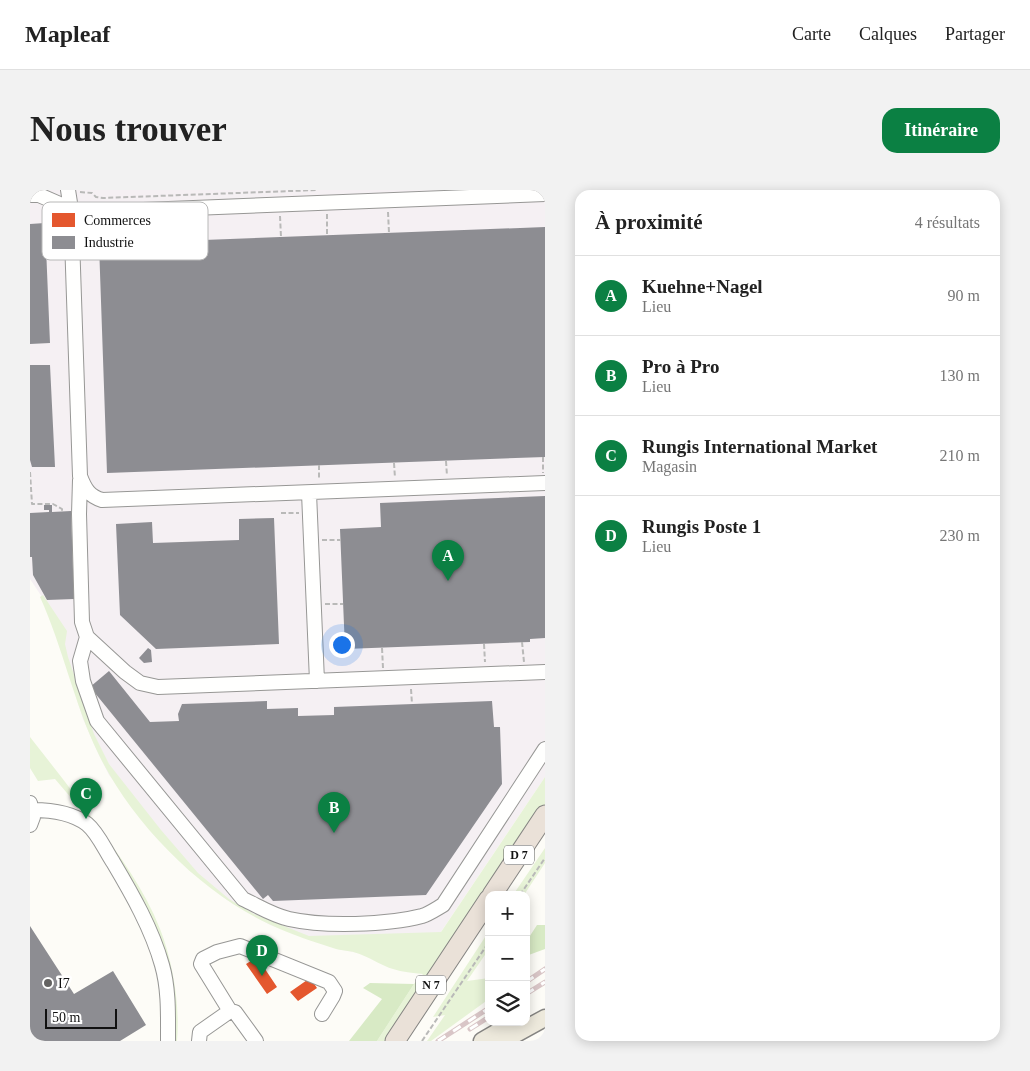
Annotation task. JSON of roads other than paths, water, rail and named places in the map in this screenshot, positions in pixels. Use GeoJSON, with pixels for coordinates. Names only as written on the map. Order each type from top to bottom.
{"type":"FeatureCollection","features":[{"type":"Feature","properties":{"kind":"highway","name":"D 7"},"geometry":{"type":"LineString","coordinates":[[495,891],[545,815]]}},
{"type":"Feature","properties":{"kind":"highway","name":"D 7"},"geometry":{"type":"LineString","coordinates":[[509,891],[545,836]]}},
{"type":"Feature","properties":{"kind":"highway"},"geometry":{"type":"LineString","coordinates":[[482,930],[485,917]]}},
{"type":"Feature","properties":{"kind":"highway","name":"N 7"},"geometry":{"type":"LineString","coordinates":[[409,1041],[482,930]]}},
{"type":"Feature","properties":{"kind":"main road"},"geometry":{"type":"LineString","coordinates":[[530,1014],[545,1005]]}},
{"type":"Feature","properties":{"kind":"main road"},"geometry":{"type":"LineString","coordinates":[[503,1041],[545,1018]]}},
{"type":"Feature","properties":{"kind":"main road"},"geometry":{"type":"LineString","coordinates":[[482,1041],[508,1026]]}},
{"type":"Feature","properties":{"kind":"lane"},"geometry":{"type":"LineString","coordinates":[[208,207],[545,194]]}},
{"type":"Feature","properties":{"kind":"lane"},"geometry":{"type":"LineString","coordinates":[[30,195],[39,195],[56,202]]}},
{"type":"Feature","properties":{"kind":"lane"},"geometry":{"type":"LineString","coordinates":[[74,260],[82,622],[87,637],[125,672],[140,683],[158,687],[545,672]]}},
{"type":"Feature","properties":{"kind":"lane"},"geometry":{"type":"LineString","coordinates":[[80,476],[86,491],[100,500]]}},
{"type":"Feature","properties":{"kind":"lane"},"geometry":{"type":"LineString","coordinates":[[79,514],[100,500],[314,488],[544,479]]}},
{"type":"Feature","properties":{"kind":"lane"},"geometry":{"type":"LineString","coordinates":[[314,488],[317,681]]}},
{"type":"Feature","properties":{"kind":"lane"},"geometry":{"type":"LineString","coordinates":[[87,637],[80,661],[82,681],[98,721],[243,899],[288,919],[322,924],[385,922],[424,916],[443,905],[545,749]]}},
{"type":"Feature","properties":{"kind":"lane"},"geometry":{"type":"LineString","coordinates":[[30,825],[31,806],[57,811],[79,820],[88,825],[95,833],[125,882],[150,932],[162,966],[168,1009],[168,1041]]}},
{"type":"Feature","properties":{"kind":"lane"},"geometry":{"type":"LineString","coordinates":[[256,1041],[235,1012],[230,1011],[201,964],[203,960],[215,952],[240,946],[329,982],[335,990],[322,1014]]}},
{"type":"Feature","properties":{"kind":"lane"},"geometry":{"type":"LineString","coordinates":[[199,1041],[200,1032],[230,1011]]}},
{"type":"Feature","properties":{"kind":"railway"},"geometry":{"type":"LineString","coordinates":[[527,981],[545,969]]}},
{"type":"Feature","properties":{"kind":"railway"},"geometry":{"type":"LineString","coordinates":[[530,991],[545,982]]}},
{"type":"Feature","properties":{"kind":"railway"},"geometry":{"type":"LineString","coordinates":[[438,1041],[485,1011]]}},
{"type":"Feature","properties":{"kind":"railway"},"geometry":{"type":"LineString","coordinates":[[470,1029],[485,1020]]}},
{"type":"Feature","properties":{"kind":"place","name":"Kuehne+Nagel"},"geometry":{"type":"Point","coordinates":[448,581]}},
{"type":"Feature","properties":{"kind":"place","name":"Rungis International Market"},"geometry":{"type":"Point","coordinates":[86,819]}},
{"type":"Feature","properties":{"kind":"place","name":"Pro à Pro"},"geometry":{"type":"Point","coordinates":[334,833]}},
{"type":"Feature","properties":{"kind":"place","name":"Rungis Poste 1"},"geometry":{"type":"Point","coordinates":[262,976]}},
{"type":"Feature","properties":{"kind":"place","name":"I7"},"geometry":{"type":"Point","coordinates":[48,983]}}]}
